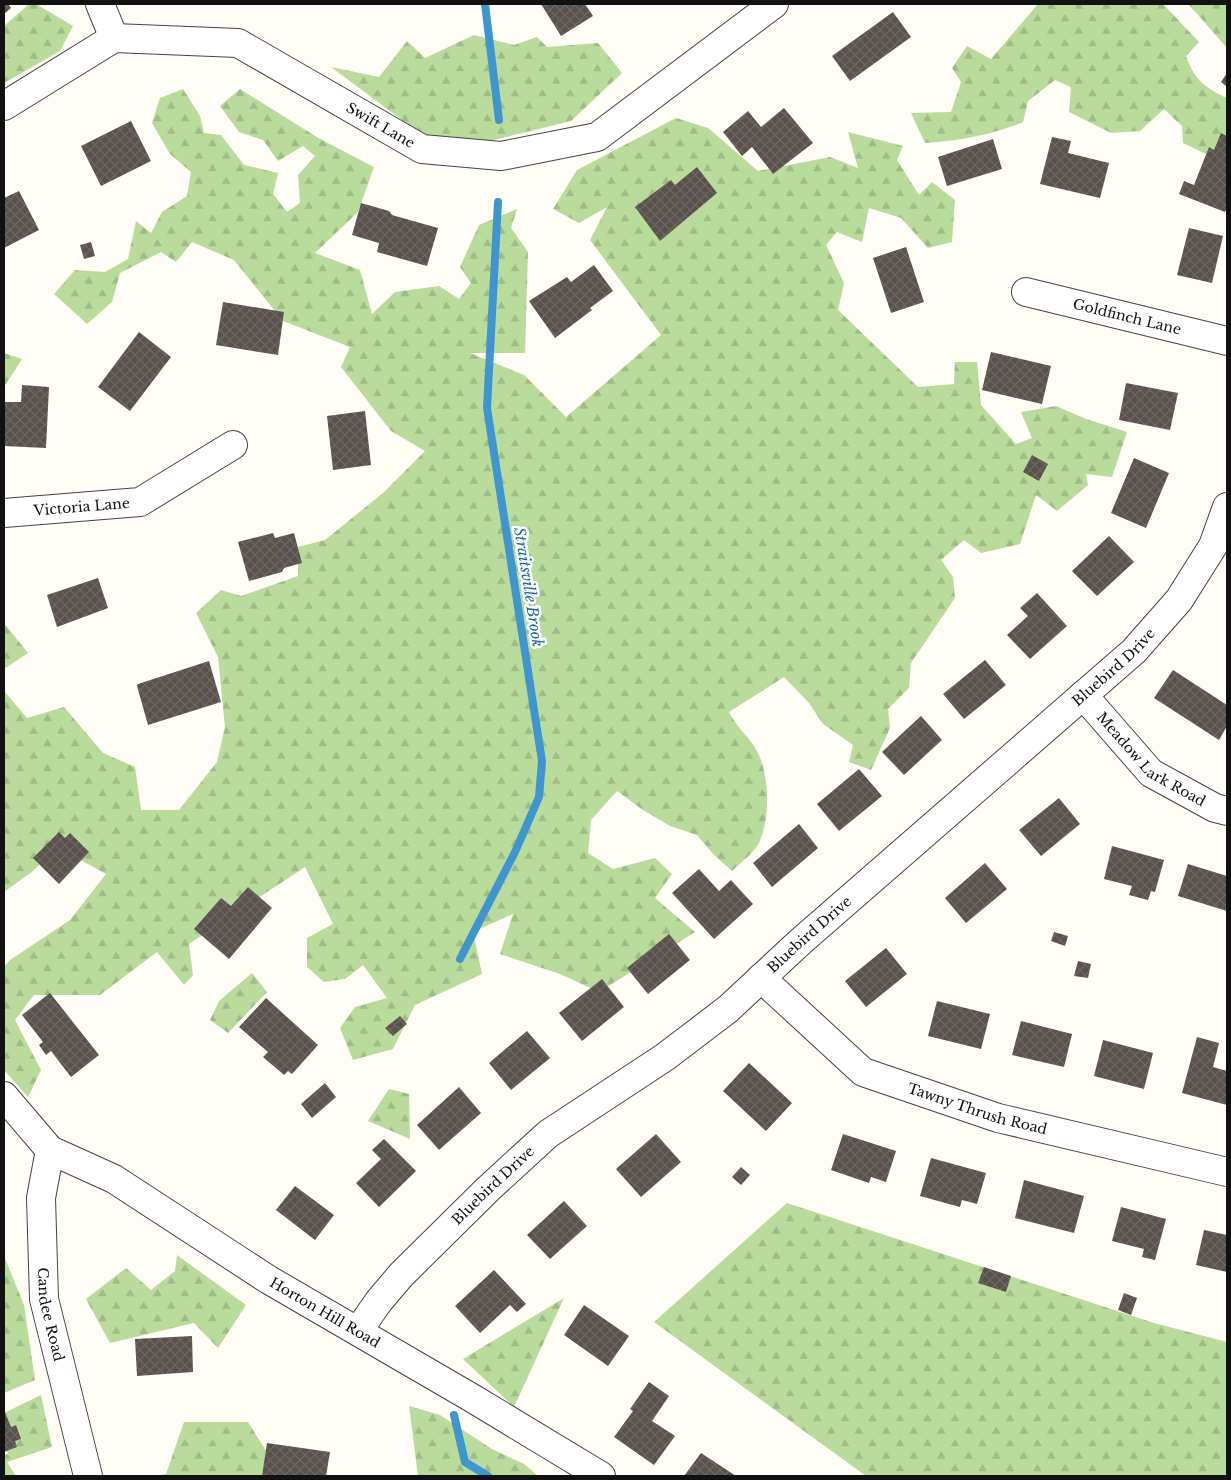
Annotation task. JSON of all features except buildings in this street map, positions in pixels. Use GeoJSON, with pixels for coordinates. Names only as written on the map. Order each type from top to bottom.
{"type":"FeatureCollection","features":[{"type":"Feature","properties":{"kind":"street"},"geometry":{"type":"LineString","coordinates":[[4,106],[114,38],[100,4]]}},
{"type":"Feature","properties":{"kind":"street","name":"Swift Lane"},"geometry":{"type":"LineString","coordinates":[[114,38],[238,43],[422,149],[501,156],[597,137],[774,4]]}},
{"type":"Feature","properties":{"kind":"street","name":"Goldfinch Lane"},"geometry":{"type":"LineString","coordinates":[[1026,292],[1227,340]]}},
{"type":"Feature","properties":{"kind":"street","name":"Victoria Lane"},"geometry":{"type":"LineString","coordinates":[[4,513],[140,502],[234,445]]}},
{"type":"Feature","properties":{"kind":"street","name":"Bluebird Drive"},"geometry":{"type":"LineString","coordinates":[[358,1331],[379,1301],[401,1275],[488,1189],[548,1134],[666,1058],[728,1009],[1134,651],[1179,600],[1213,546],[1227,507]]}},
{"type":"Feature","properties":{"kind":"street","name":"Meadow Lark Road"},"geometry":{"type":"LineString","coordinates":[[1083,695],[1151,773],[1215,808],[1227,811]]}},
{"type":"Feature","properties":{"kind":"street","name":"Tawny Thrush Road"},"geometry":{"type":"LineString","coordinates":[[761,978],[863,1072],[998,1118],[1227,1172]]}},
{"type":"Feature","properties":{"kind":"street"},"geometry":{"type":"LineString","coordinates":[[4,1096],[50,1150]]}},
{"type":"Feature","properties":{"kind":"street","name":"Horton Hill Road"},"geometry":{"type":"LineString","coordinates":[[50,1150],[114,1179],[270,1280],[601,1476]]}},
{"type":"Feature","properties":{"kind":"street","name":"Candee Road"},"geometry":{"type":"LineString","coordinates":[[50,1150],[40,1198],[44,1298],[88,1476]]}},
{"type":"Feature","properties":{"kind":"green space"},"geometry":{"type":"Polygon","coordinates":[[[29,4],[36,4],[73,26],[60,51],[4,83],[4,26],[29,4]]]}},
{"type":"Feature","properties":{"kind":"green space"},"geometry":{"type":"Polygon","coordinates":[[[1038,4],[1163,4],[1199,42],[1186,56],[1197,77],[1206,86],[1227,98],[1227,141],[1210,156],[1183,143],[1182,126],[1164,109],[1140,131],[1111,133],[1069,112],[1071,87],[1055,80],[1028,101],[1023,122],[975,137],[925,143],[911,113],[951,112],[961,82],[952,68],[967,46],[991,59],[1038,4]]]}},
{"type":"Feature","properties":{"kind":"green space"},"geometry":{"type":"Polygon","coordinates":[[[1188,4],[1227,4],[1227,48],[1191,7],[1188,4]]]}},
{"type":"Feature","properties":{"kind":"green space"},"geometry":{"type":"Polygon","coordinates":[[[474,35],[514,45],[537,37],[547,47],[598,43],[622,73],[571,121],[445,152],[331,67],[379,77],[407,41],[425,58],[474,35]]]}},
{"type":"Feature","properties":{"kind":"green space"},"geometry":{"type":"Polygon","coordinates":[[[183,89],[200,116],[204,133],[221,135],[244,165],[278,173],[273,194],[287,212],[300,203],[298,175],[315,156],[303,146],[278,161],[263,140],[239,132],[220,106],[240,89],[320,139],[374,167],[358,212],[315,253],[360,270],[372,314],[395,292],[439,286],[459,299],[471,283],[460,267],[479,225],[517,209],[511,228],[528,252],[525,353],[470,353],[524,375],[566,417],[661,335],[590,240],[607,207],[579,223],[553,209],[577,170],[676,118],[708,128],[758,171],[830,157],[858,168],[848,132],[903,146],[897,160],[919,195],[932,182],[955,200],[952,242],[928,248],[901,218],[869,208],[862,242],[837,232],[826,245],[844,283],[838,310],[918,387],[954,384],[955,362],[977,362],[981,405],[1016,444],[1032,438],[1021,412],[1056,406],[1086,419],[1127,432],[1112,477],[1086,474],[1088,485],[1057,511],[1036,495],[1020,544],[981,553],[964,540],[941,560],[953,577],[955,598],[911,663],[909,688],[888,709],[890,728],[871,770],[849,762],[853,745],[823,724],[809,703],[784,677],[729,712],[754,746],[759,756],[766,780],[767,794],[766,820],[759,843],[732,871],[714,855],[697,835],[670,826],[643,810],[617,791],[591,820],[588,853],[613,869],[655,858],[672,874],[655,898],[695,932],[599,992],[560,974],[500,954],[513,914],[473,932],[482,974],[415,1005],[393,1049],[353,1060],[340,1028],[355,1007],[387,998],[363,965],[345,979],[324,982],[307,967],[307,938],[333,924],[305,867],[189,944],[193,975],[184,985],[157,952],[100,995],[34,995],[15,1020],[41,1070],[28,1097],[4,1070],[4,967],[10,960],[70,920],[106,874],[57,847],[33,871],[4,892],[4,691],[27,718],[64,707],[103,753],[135,767],[141,810],[179,810],[217,762],[225,727],[218,657],[196,613],[221,590],[241,596],[298,576],[298,547],[325,540],[383,493],[425,451],[391,431],[341,367],[350,347],[283,321],[234,260],[192,242],[176,262],[161,252],[120,273],[112,302],[87,324],[54,294],[75,270],[105,272],[128,259],[136,221],[151,233],[162,212],[187,196],[191,172],[170,154],[152,123],[160,98],[183,89]]]}},
{"type":"Feature","properties":{"kind":"green space"},"geometry":{"type":"Polygon","coordinates":[[[4,353],[22,359],[4,387],[4,353]]]}},
{"type":"Feature","properties":{"kind":"green space"},"geometry":{"type":"Polygon","coordinates":[[[4,623],[28,653],[4,669],[4,623]]]}},
{"type":"Feature","properties":{"kind":"green space"},"geometry":{"type":"Polygon","coordinates":[[[252,973],[267,992],[228,1033],[210,1020],[219,1001],[252,973]]]}},
{"type":"Feature","properties":{"kind":"green space"},"geometry":{"type":"Polygon","coordinates":[[[389,1089],[409,1094],[410,1139],[368,1121],[389,1089]]]}},
{"type":"Feature","properties":{"kind":"green space"},"geometry":{"type":"Polygon","coordinates":[[[787,1203],[1154,1323],[1227,1342],[1227,1476],[866,1476],[654,1322],[787,1203]]]}},
{"type":"Feature","properties":{"kind":"green space"},"geometry":{"type":"Polygon","coordinates":[[[177,1255],[246,1305],[218,1348],[194,1323],[110,1343],[86,1299],[126,1268],[151,1290],[175,1271],[177,1255]]]}},
{"type":"Feature","properties":{"kind":"green space"},"geometry":{"type":"Polygon","coordinates":[[[4,1256],[24,1305],[35,1380],[4,1393],[4,1256]]]}},
{"type":"Feature","properties":{"kind":"green space"},"geometry":{"type":"Polygon","coordinates":[[[564,1298],[514,1407],[463,1359],[564,1298]]]}},
{"type":"Feature","properties":{"kind":"green space"},"geometry":{"type":"Polygon","coordinates":[[[41,1395],[52,1447],[7,1462],[16,1476],[4,1476],[4,1455],[8,1454],[4,1442],[4,1413],[41,1395]]]}},
{"type":"Feature","properties":{"kind":"green space"},"geometry":{"type":"Polygon","coordinates":[[[409,1406],[440,1415],[492,1449],[524,1464],[538,1476],[418,1476],[409,1406]]]}},
{"type":"Feature","properties":{"kind":"green space"},"geometry":{"type":"Polygon","coordinates":[[[184,1422],[248,1422],[276,1467],[262,1476],[154,1476],[166,1474],[184,1422]]]}},
{"type":"Feature","properties":{"kind":"waterway","name":"Straitsville Brook"},"geometry":{"type":"LineString","coordinates":[[485,4],[499,120]]}},
{"type":"Feature","properties":{"kind":"waterway","name":"Straitsville Brook"},"geometry":{"type":"LineString","coordinates":[[460,959],[515,852],[539,797],[542,761],[487,408],[498,202]]}},
{"type":"Feature","properties":{"kind":"waterway","name":"Straitsville Brook"},"geometry":{"type":"LineString","coordinates":[[454,1415],[465,1462],[488,1476]]}}]}
